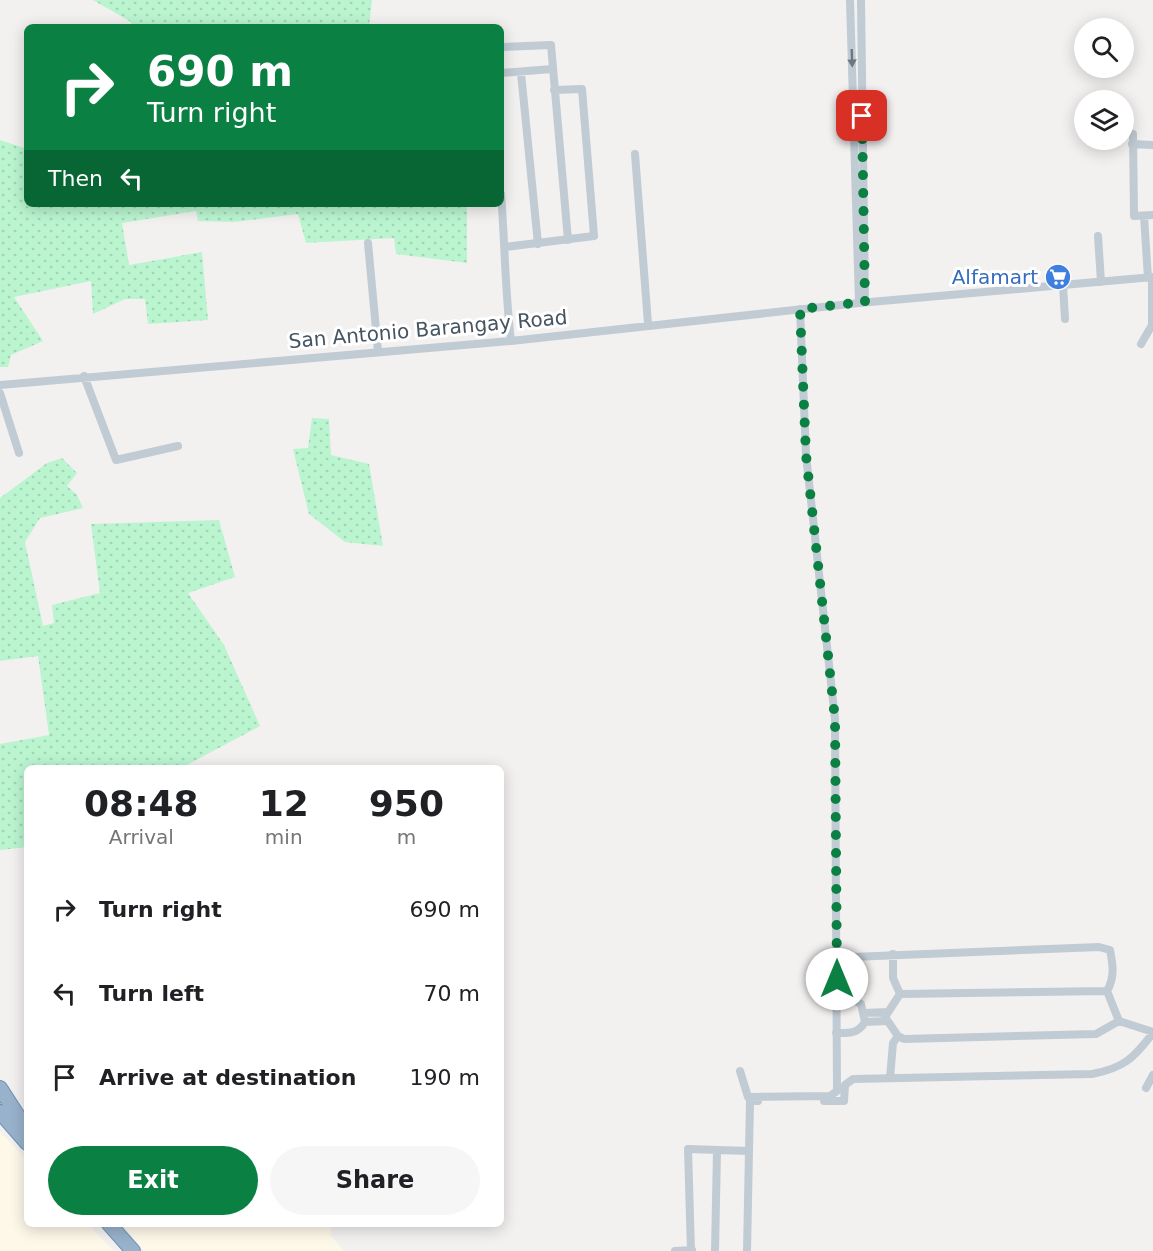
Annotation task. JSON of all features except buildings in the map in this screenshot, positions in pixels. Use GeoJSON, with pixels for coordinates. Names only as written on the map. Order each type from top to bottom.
{"type":"FeatureCollection","features":[{"type":"Feature","properties":{"kind":"highway"},"geometry":{"type":"LineString","coordinates":[[0,1088],[24,1125]]}},
{"type":"Feature","properties":{"kind":"highway"},"geometry":{"type":"LineString","coordinates":[[0,1112],[24,1140]]}},
{"type":"Feature","properties":{"kind":"highway"},"geometry":{"type":"LineString","coordinates":[[102,1227],[123,1251]]}},
{"type":"Feature","properties":{"kind":"highway"},"geometry":{"type":"LineString","coordinates":[[112,1227],[134,1251]]}},
{"type":"Feature","properties":{"kind":"street"},"geometry":{"type":"LineString","coordinates":[[850,0],[862,303]]}},
{"type":"Feature","properties":{"kind":"street"},"geometry":{"type":"LineString","coordinates":[[861,0],[862,303]]}},
{"type":"Feature","properties":{"kind":"street"},"geometry":{"type":"LineString","coordinates":[[504,47],[551,45],[568,240]]}},
{"type":"Feature","properties":{"kind":"street"},"geometry":{"type":"LineString","coordinates":[[504,73],[552,69]]}},
{"type":"Feature","properties":{"kind":"street"},"geometry":{"type":"LineString","coordinates":[[521,73],[538,244]]}},
{"type":"Feature","properties":{"kind":"street"},"geometry":{"type":"LineString","coordinates":[[505,247],[594,236],[582,89],[554,90]]}},
{"type":"Feature","properties":{"kind":"street"},"geometry":{"type":"LineString","coordinates":[[1134,144],[1153,145]]}},
{"type":"Feature","properties":{"kind":"street"},"geometry":{"type":"LineString","coordinates":[[1132,150],[1134,216],[1149,216],[1152,325],[1141,344]]}},
{"type":"Feature","properties":{"kind":"street"},"geometry":{"type":"LineString","coordinates":[[635,154],[648,324]]}},
{"type":"Feature","properties":{"kind":"street"},"geometry":{"type":"LineString","coordinates":[[502,207],[505,247],[504,283],[511,341]]}},
{"type":"Feature","properties":{"kind":"street"},"geometry":{"type":"LineString","coordinates":[[1098,236],[1101,282]]}},
{"type":"Feature","properties":{"kind":"street"},"geometry":{"type":"LineString","coordinates":[[368,243],[378,351]]}},
{"type":"Feature","properties":{"kind":"street","name":"San Antonio Barangay Road"},"geometry":{"type":"LineString","coordinates":[[0,385],[511,341],[648,324],[1151,277]]}},
{"type":"Feature","properties":{"kind":"street"},"geometry":{"type":"LineString","coordinates":[[1063,285],[1065,319]]}},
{"type":"Feature","properties":{"kind":"street"},"geometry":{"type":"LineString","coordinates":[[740,1071],[748,1097],[831,1096],[837,1091],[835,719],[806,455],[800,309]]}},
{"type":"Feature","properties":{"kind":"street"},"geometry":{"type":"LineString","coordinates":[[84,376],[116,460],[178,446]]}},
{"type":"Feature","properties":{"kind":"street"},"geometry":{"type":"LineString","coordinates":[[0,393],[19,453]]}},
{"type":"Feature","properties":{"kind":"street"},"geometry":{"type":"LineString","coordinates":[[852,957],[1099,947],[1110,950],[1114,967],[1112,982],[1107,991]]}},
{"type":"Feature","properties":{"kind":"street"},"geometry":{"type":"LineString","coordinates":[[893,954],[893,978],[900,994]]}},
{"type":"Feature","properties":{"kind":"street"},"geometry":{"type":"LineString","coordinates":[[900,994],[1107,991]]}},
{"type":"Feature","properties":{"kind":"street"},"geometry":{"type":"LineString","coordinates":[[1107,991],[1119,1021]]}},
{"type":"Feature","properties":{"kind":"street"},"geometry":{"type":"LineString","coordinates":[[747,1251],[750,1101],[844,1101],[845,1085],[853,1079],[1092,1074],[1112,1070],[1134,1057],[1153,1032],[1119,1021],[1096,1034],[904,1039],[898,1036],[886,1022],[886,1012],[900,994]]}},
{"type":"Feature","properties":{"kind":"street"},"geometry":{"type":"LineString","coordinates":[[836,1033],[854,1032],[861,1029],[865,1022],[861,1004],[854,1000],[837,1001]]}},
{"type":"Feature","properties":{"kind":"street"},"geometry":{"type":"LineString","coordinates":[[864,1013],[886,1012]]}},
{"type":"Feature","properties":{"kind":"street"},"geometry":{"type":"LineString","coordinates":[[865,1022],[886,1022]]}},
{"type":"Feature","properties":{"kind":"street"},"geometry":{"type":"LineString","coordinates":[[890,1078],[893,1043],[898,1036]]}},
{"type":"Feature","properties":{"kind":"street"},"geometry":{"type":"LineString","coordinates":[[1146,1088],[1153,1075]]}},
{"type":"Feature","properties":{"kind":"street"},"geometry":{"type":"LineString","coordinates":[[675,1251],[692,1250],[688,1149],[749,1151]]}},
{"type":"Feature","properties":{"kind":"street"},"geometry":{"type":"LineString","coordinates":[[715,1251],[717,1150]]}},
{"type":"Feature","properties":{"kind":"shaded area"},"geometry":{"type":"Polygon","coordinates":[[[0,1132],[24,1157],[24,1227],[91,1227],[114,1251],[0,1251],[0,1132]]]}},
{"type":"Feature","properties":{"kind":"shaded area"},"geometry":{"type":"Polygon","coordinates":[[[124,1227],[331,1227],[331,1236],[344,1251],[144,1251],[124,1227]]]}},
{"type":"Feature","properties":{"kind":"green space"},"geometry":{"type":"Polygon","coordinates":[[[93,0],[372,0],[369,24],[131,24],[93,0]]]}},
{"type":"Feature","properties":{"kind":"green space"},"geometry":{"type":"Polygon","coordinates":[[[0,140],[24,148],[24,207],[467,207],[467,263],[396,254],[394,238],[306,243],[298,214],[233,222],[198,221],[196,211],[122,223],[129,265],[202,252],[208,320],[148,324],[145,299],[125,299],[93,314],[91,281],[14,297],[43,341],[11,355],[8,367],[0,367],[0,140]]]}},
{"type":"Feature","properties":{"kind":"green space"},"geometry":{"type":"Polygon","coordinates":[[[312,418],[329,419],[331,455],[369,464],[383,546],[345,542],[309,514],[293,449],[308,448],[312,418]]]}},
{"type":"Feature","properties":{"kind":"green space"},"geometry":{"type":"Polygon","coordinates":[[[62,458],[77,473],[67,486],[77,495],[83,508],[40,518],[25,542],[43,626],[54,623],[52,605],[100,593],[91,524],[219,520],[235,577],[188,593],[224,645],[260,726],[187,765],[24,765],[24,847],[0,850],[0,744],[49,735],[38,656],[0,661],[0,498],[47,463],[62,458]]]}},
{"type":"Feature","properties":{"kind":"place","name":"Alfamart"},"geometry":{"type":"Point","coordinates":[1058,277]}},
{"type":"Feature","properties":{"kind":"route"},"geometry":{"type":"LineString","coordinates":[[837,979],[835,719],[806,455],[800,309],[865,302],[862,116]]}}]}
